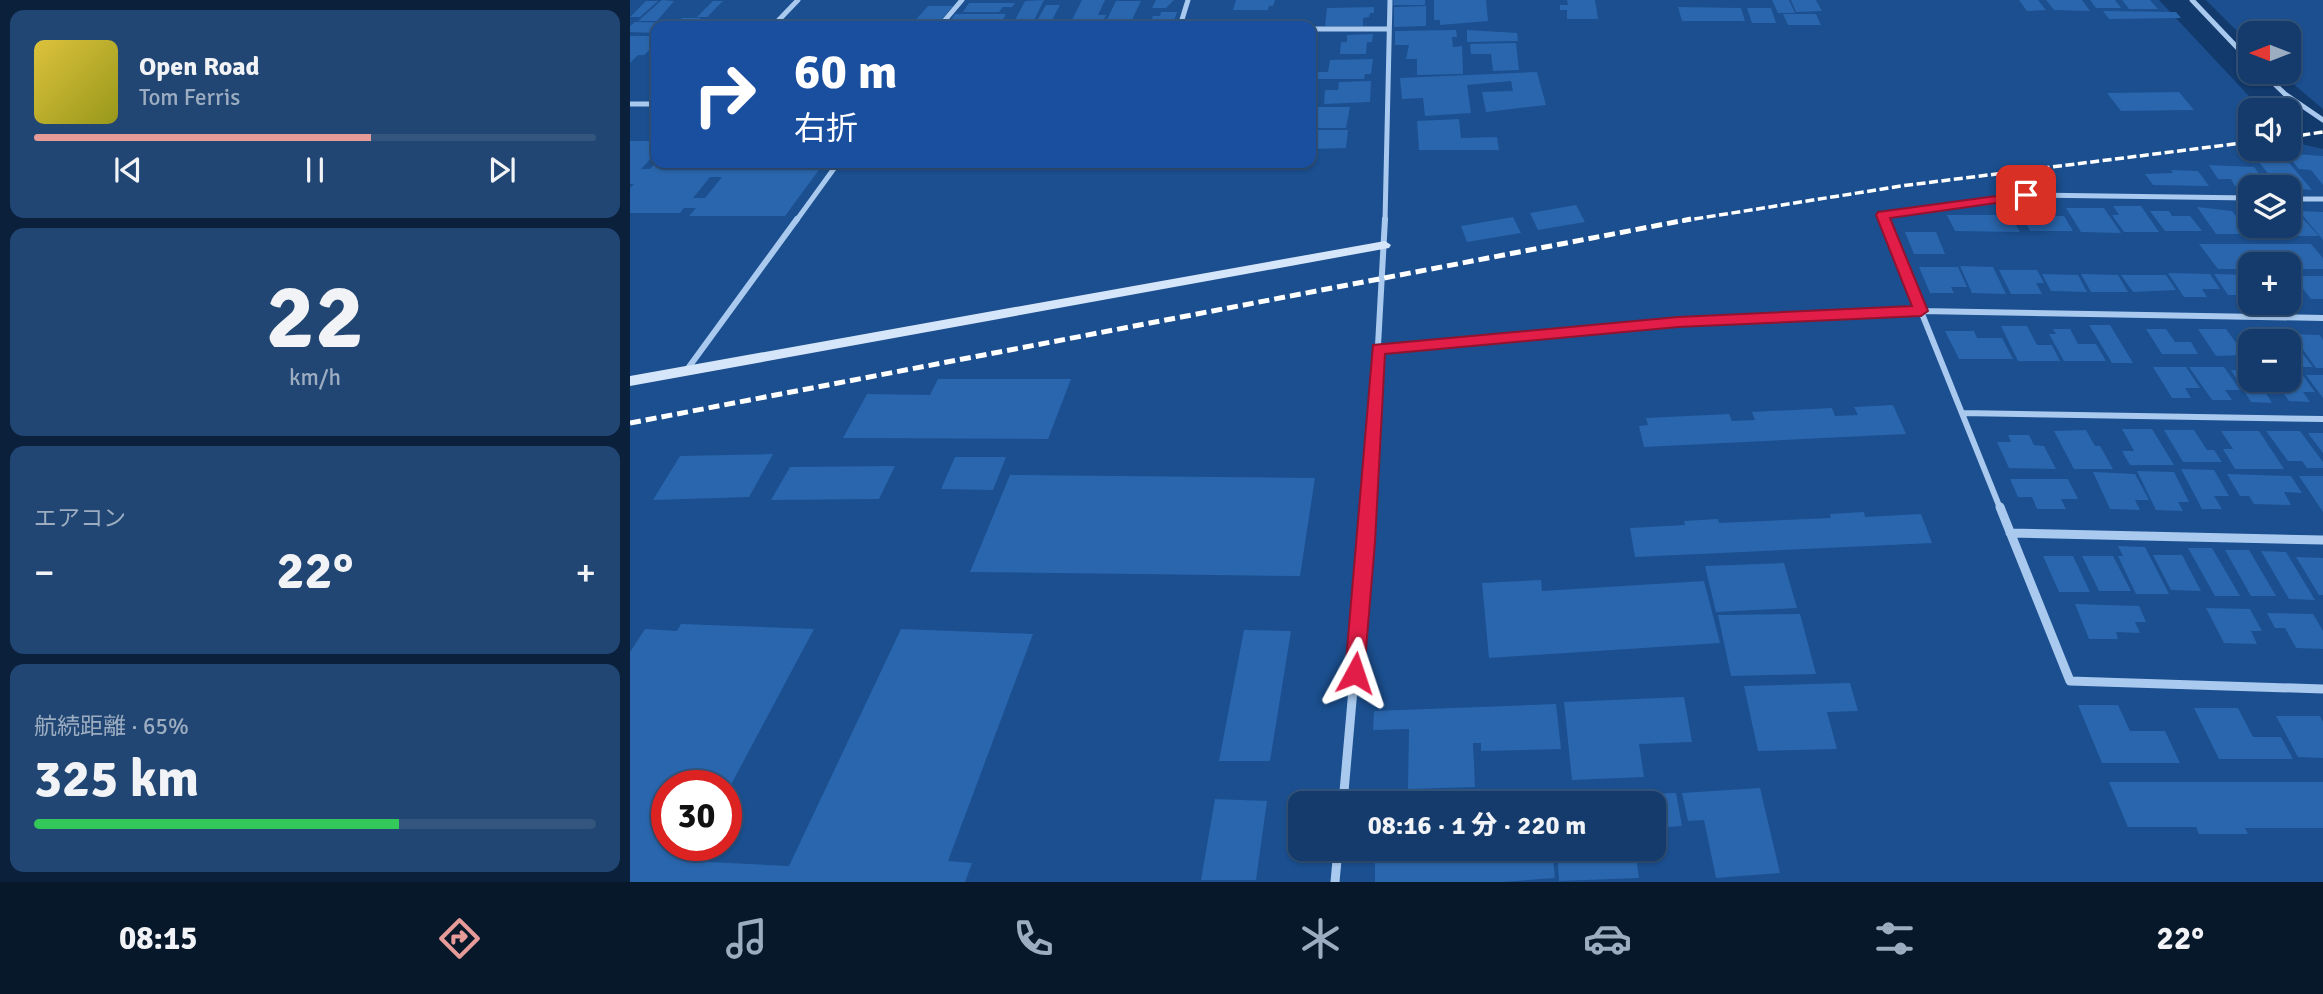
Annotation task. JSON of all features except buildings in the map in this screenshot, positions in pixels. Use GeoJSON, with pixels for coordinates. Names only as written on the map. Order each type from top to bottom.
{"type":"FeatureCollection","features":[{"type":"Feature","properties":{"kind":"street"},"geometry":{"type":"LineString","coordinates":[[777,21],[798,0]]}},
{"type":"Feature","properties":{"kind":"street"},"geometry":{"type":"LineString","coordinates":[[944,21],[962,0]]}},
{"type":"Feature","properties":{"kind":"street"},"geometry":{"type":"LineString","coordinates":[[1182,21],[1188,0]]}},
{"type":"Feature","properties":{"kind":"street"},"geometry":{"type":"LineString","coordinates":[[1344,791],[1367,542],[1385,245],[1390,0]]}},
{"type":"Feature","properties":{"kind":"street"},"geometry":{"type":"LineString","coordinates":[[2192,0],[2238,48]]}},
{"type":"Feature","properties":{"kind":"street"},"geometry":{"type":"LineString","coordinates":[[1316,29],[1389,29]]}},
{"type":"Feature","properties":{"kind":"street"},"geometry":{"type":"LineString","coordinates":[[2275,84],[2323,120]]}},
{"type":"Feature","properties":{"kind":"street"},"geometry":{"type":"LineString","coordinates":[[630,104],[651,104]]}},
{"type":"Feature","properties":{"kind":"street"},"geometry":{"type":"LineString","coordinates":[[685,372],[834,168]]}},
{"type":"Feature","properties":{"kind":"street"},"geometry":{"type":"LineString","coordinates":[[2238,198],[2026,195],[1882,215],[2070,681],[2323,689]]}},
{"type":"Feature","properties":{"kind":"street"},"geometry":{"type":"LineString","coordinates":[[2301,199],[2323,199]]}},
{"type":"Feature","properties":{"kind":"street"},"geometry":{"type":"LineString","coordinates":[[630,381],[1385,245]]}},
{"type":"Feature","properties":{"kind":"street"},"geometry":{"type":"LineString","coordinates":[[1378,349],[1678,322],[1921,311],[2323,318]]}},
{"type":"Feature","properties":{"kind":"street"},"geometry":{"type":"LineString","coordinates":[[1962,414],[2323,419]]}},
{"type":"Feature","properties":{"kind":"street"},"geometry":{"type":"LineString","coordinates":[[2010,533],[2323,540]]}},
{"type":"Feature","properties":{"kind":"street"},"geometry":{"type":"LineString","coordinates":[[1335,882],[1337,861]]}},
{"type":"Feature","properties":{"kind":"waterway"},"geometry":{"type":"LineString","coordinates":[[2181,0],[2238,58]]}},
{"type":"Feature","properties":{"kind":"waterway"},"geometry":{"type":"LineString","coordinates":[[2264,84],[2323,134]]}},
{"type":"Feature","properties":{"kind":"railway"},"geometry":{"type":"LineString","coordinates":[[2301,135],[2323,132]]}},
{"type":"Feature","properties":{"kind":"railway"},"geometry":{"type":"LineString","coordinates":[[1682,221],[1901,186],[2238,144]]}},
{"type":"Feature","properties":{"kind":"railway"},"geometry":{"type":"LineString","coordinates":[[630,423],[1691,219]]}},
{"type":"Feature","properties":{"kind":"route"},"geometry":{"type":"LineString","coordinates":[[1355,673],[1367,542],[1378,349],[1678,322],[1921,311],[1882,215],[2026,195]]}}]}
